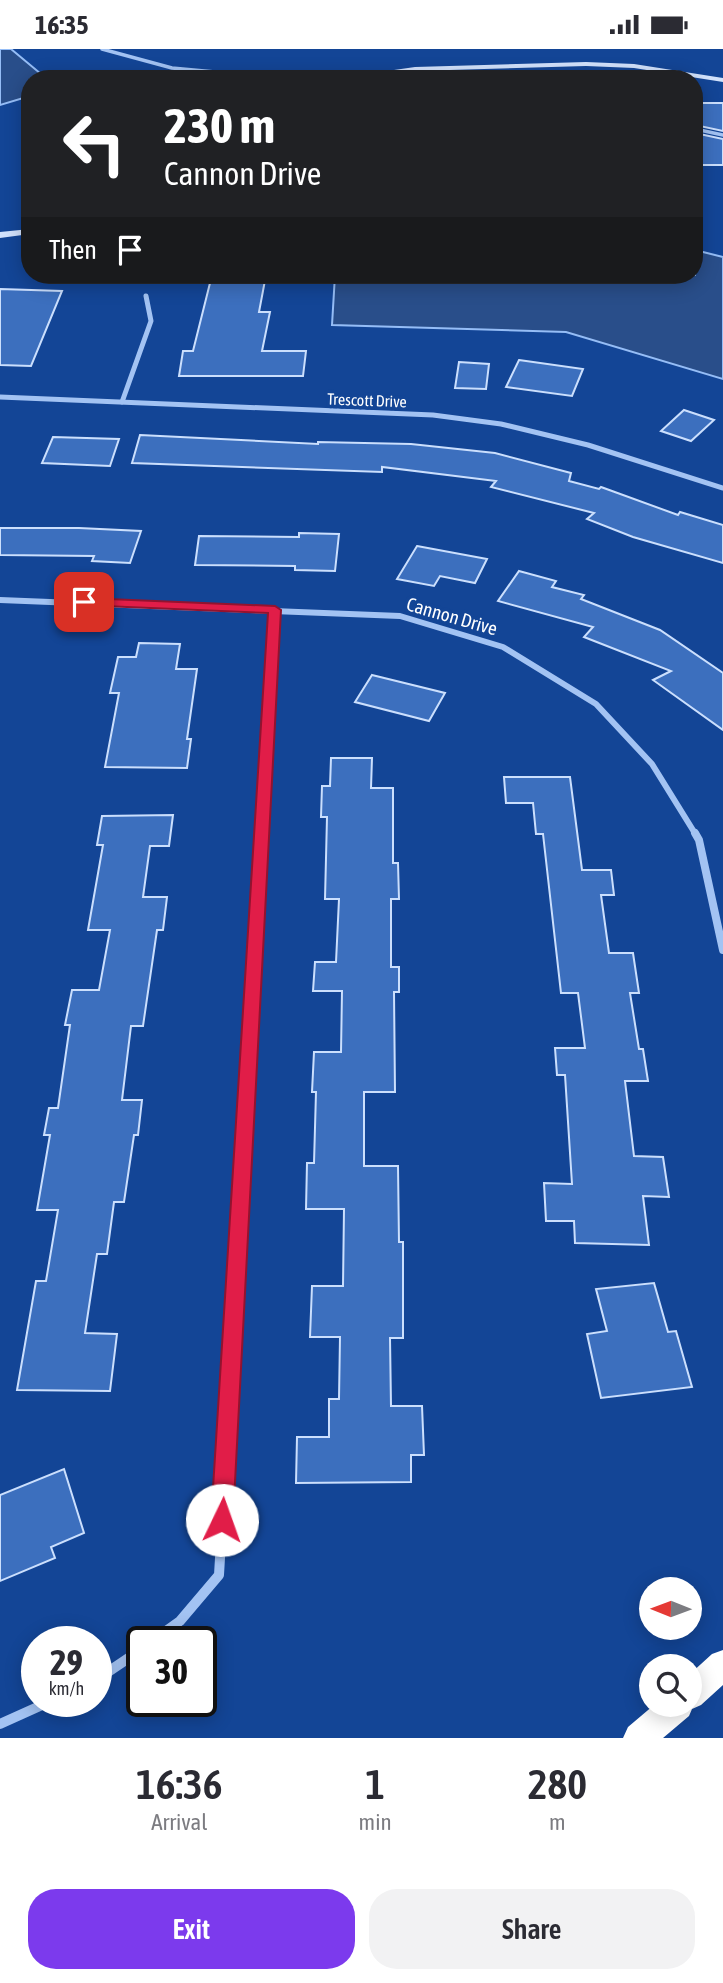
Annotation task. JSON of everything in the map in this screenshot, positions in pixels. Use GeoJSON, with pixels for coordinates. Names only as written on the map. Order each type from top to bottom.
{"type":"FeatureCollection","features":[{"type":"Feature","properties":{"kind":"highway"},"geometry":{"type":"LineString","coordinates":[[702,1683],[723,1665]]}},
{"type":"Feature","properties":{"kind":"highway"},"geometry":{"type":"LineString","coordinates":[[639,1738],[664,1717]]}},
{"type":"Feature","properties":{"kind":"street"},"geometry":{"type":"LineString","coordinates":[[102,49],[172,68],[194,70]]}},
{"type":"Feature","properties":{"kind":"street"},"geometry":{"type":"LineString","coordinates":[[410,70],[586,64],[659,70]]}},
{"type":"Feature","properties":{"kind":"street"},"geometry":{"type":"LineString","coordinates":[[703,77],[723,80]]}},
{"type":"Feature","properties":{"kind":"street"},"geometry":{"type":"LineString","coordinates":[[703,131],[723,135]]}},
{"type":"Feature","properties":{"kind":"street"},"geometry":{"type":"LineString","coordinates":[[0,235],[21,233]]}},
{"type":"Feature","properties":{"kind":"street"},"geometry":{"type":"LineString","coordinates":[[122,402],[151,321],[146,296]]}},
{"type":"Feature","properties":{"kind":"street","name":"Trescott Drive"},"geometry":{"type":"LineString","coordinates":[[0,397],[433,415],[502,424],[588,445],[723,488]]}},
{"type":"Feature","properties":{"kind":"street","name":"Cannon Drive"},"geometry":{"type":"LineString","coordinates":[[0,600],[400,616],[503,647],[596,703],[652,764],[699,840],[723,950]]}},
{"type":"Feature","properties":{"kind":"street"},"geometry":{"type":"LineString","coordinates":[[173,1626],[219,1575],[275,610]]}},
{"type":"Feature","properties":{"kind":"street"},"geometry":{"type":"LineString","coordinates":[[0,1724],[21,1715]]}},
{"type":"Feature","properties":{"kind":"water"},"geometry":{"type":"Polygon","coordinates":[[[0,49],[11,49],[36,70],[21,70],[21,99],[0,105],[0,49]]]}},
{"type":"Feature","properties":{"kind":"water"},"geometry":{"type":"Polygon","coordinates":[[[703,252],[723,257],[723,379],[566,332],[332,325],[334,284],[703,284],[703,252]]]}},
{"type":"Feature","properties":{"kind":"building"},"geometry":{"type":"Polygon","coordinates":[[[703,103],[723,103],[723,131],[703,127],[703,103]]]}},
{"type":"Feature","properties":{"kind":"building"},"geometry":{"type":"Polygon","coordinates":[[[703,135],[723,139],[723,165],[703,165],[703,135]]]}},
{"type":"Feature","properties":{"kind":"building"},"geometry":{"type":"Polygon","coordinates":[[[210,284],[264,284],[259,312],[270,312],[262,351],[306,351],[303,376],[179,376],[183,351],[193,351],[210,284]]]}},
{"type":"Feature","properties":{"kind":"building"},"geometry":{"type":"Polygon","coordinates":[[[0,289],[62,291],[31,366],[0,365],[0,289]]]}},
{"type":"Feature","properties":{"kind":"building"},"geometry":{"type":"Polygon","coordinates":[[[519,360],[583,369],[572,396],[506,387],[519,360]]]}},
{"type":"Feature","properties":{"kind":"building"},"geometry":{"type":"Polygon","coordinates":[[[459,362],[489,364],[486,389],[455,388],[459,362]]]}},
{"type":"Feature","properties":{"kind":"building"},"geometry":{"type":"Polygon","coordinates":[[[684,410],[714,420],[691,441],[661,431],[684,410]]]}},
{"type":"Feature","properties":{"kind":"building"},"geometry":{"type":"Polygon","coordinates":[[[140,435],[318,444],[411,444],[495,453],[571,473],[569,481],[599,489],[601,487],[678,515],[680,512],[723,525],[723,563],[633,537],[587,519],[594,513],[491,487],[496,481],[382,467],[382,472],[132,463],[140,435]]]}},
{"type":"Feature","properties":{"kind":"building"},"geometry":{"type":"Polygon","coordinates":[[[53,437],[119,439],[110,466],[42,463],[53,437]]]}},
{"type":"Feature","properties":{"kind":"building"},"geometry":{"type":"Polygon","coordinates":[[[0,528],[141,531],[130,563],[92,561],[94,556],[0,555],[0,528]]]}},
{"type":"Feature","properties":{"kind":"building"},"geometry":{"type":"Polygon","coordinates":[[[299,533],[339,534],[335,571],[295,570],[295,566],[195,565],[199,536],[299,537],[299,533]]]}},
{"type":"Feature","properties":{"kind":"building"},"geometry":{"type":"Polygon","coordinates":[[[417,546],[487,559],[475,583],[440,576],[434,586],[397,579],[417,546]]]}},
{"type":"Feature","properties":{"kind":"building"},"geometry":{"type":"Polygon","coordinates":[[[519,571],[556,581],[552,587],[584,595],[581,599],[660,630],[723,673],[723,730],[653,680],[671,671],[584,637],[593,627],[498,601],[519,571]]]}},
{"type":"Feature","properties":{"kind":"building"},"geometry":{"type":"Polygon","coordinates":[[[139,643],[180,644],[176,669],[197,669],[187,739],[191,739],[187,768],[105,767],[119,693],[110,693],[118,657],[136,657],[139,643]]]}},
{"type":"Feature","properties":{"kind":"building"},"geometry":{"type":"Polygon","coordinates":[[[372,675],[445,693],[429,721],[355,702],[372,675]]]}},
{"type":"Feature","properties":{"kind":"building"},"geometry":{"type":"Polygon","coordinates":[[[331,758],[372,758],[371,788],[393,788],[393,863],[398,863],[399,899],[391,899],[391,967],[399,967],[399,992],[394,992],[395,1092],[364,1092],[364,1166],[398,1166],[399,1242],[403,1242],[403,1338],[390,1338],[391,1406],[422,1406],[424,1455],[411,1455],[411,1482],[296,1483],[297,1437],[329,1437],[329,1399],[339,1399],[340,1337],[310,1337],[312,1286],[343,1286],[344,1209],[306,1209],[307,1163],[314,1163],[314,1052],[341,1052],[342,991],[313,991],[315,962],[336,962],[339,899],[325,899],[327,817],[321,817],[322,786],[330,786],[331,758]]]}},
{"type":"Feature","properties":{"kind":"building"},"geometry":{"type":"Polygon","coordinates":[[[504,777],[570,777],[582,870],[611,870],[614,895],[601,895],[609,953],[633,953],[639,993],[630,993],[639,1049],[643,1049],[648,1081],[625,1081],[634,1156],[663,1157],[669,1197],[643,1196],[649,1245],[575,1243],[574,1221],[546,1221],[544,1183],[572,1184],[565,1075],[557,1075],[555,1048],[585,1048],[578,993],[561,993],[543,834],[536,834],[533,803],[506,803],[504,777]]]}},
{"type":"Feature","properties":{"kind":"building"},"geometry":{"type":"Polygon","coordinates":[[[173,815],[169,846],[150,846],[143,897],[167,897],[163,930],[157,930],[143,1026],[131,1026],[122,1100],[142,1100],[138,1135],[134,1135],[124,1202],[114,1202],[107,1254],[97,1254],[85,1333],[117,1334],[110,1391],[17,1390],[36,1281],[46,1281],[58,1210],[37,1210],[50,1135],[44,1135],[49,1108],[58,1108],[70,1025],[65,1025],[72,990],[99,990],[110,930],[88,930],[103,845],[97,845],[102,816],[173,815]]]}},
{"type":"Feature","properties":{"kind":"building"},"geometry":{"type":"Polygon","coordinates":[[[654,1283],[668,1332],[676,1331],[692,1387],[601,1398],[587,1334],[607,1331],[596,1289],[654,1283]]]}},
{"type":"Feature","properties":{"kind":"building"},"geometry":{"type":"Polygon","coordinates":[[[64,1469],[84,1533],[51,1547],[55,1558],[0,1581],[0,1495],[64,1469]]]}},
{"type":"Feature","properties":{"kind":"route"},"geometry":{"type":"LineString","coordinates":[[84,602],[275,610],[222,1520]]}}]}
